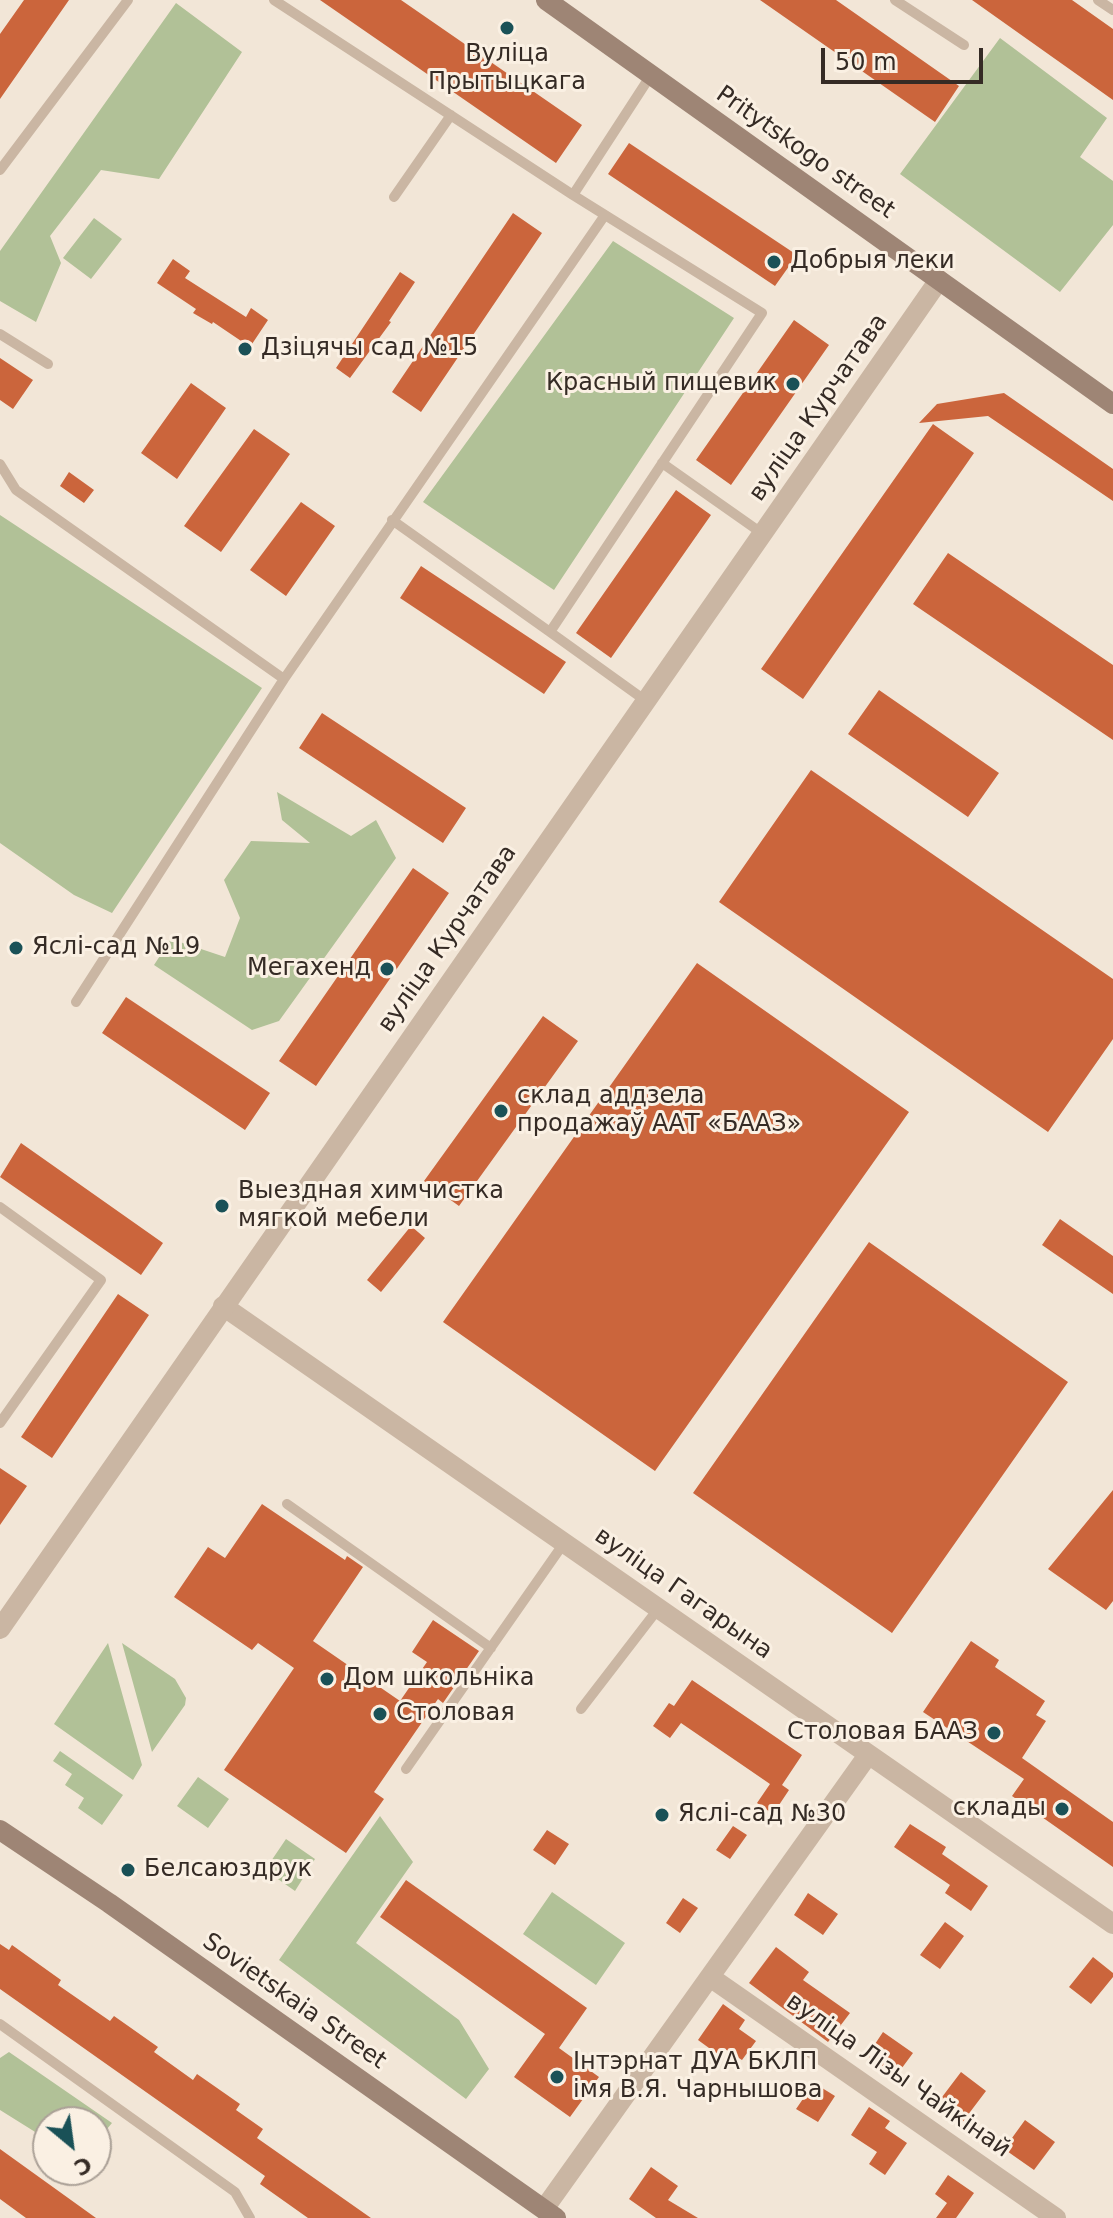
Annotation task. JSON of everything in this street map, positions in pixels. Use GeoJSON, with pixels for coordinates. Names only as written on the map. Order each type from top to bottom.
{"type":"FeatureCollection","features":[{"type":"Feature","properties":{"kind":"main road","name":"Pritytskogo street"},"geometry":{"type":"LineString","coordinates":[[546,0],[1113,404]]}},
{"type":"Feature","properties":{"kind":"main road","name":"Sovietskaia Street"},"geometry":{"type":"LineString","coordinates":[[0,1830],[109,1903],[550,2214]]}},
{"type":"Feature","properties":{"kind":"street","name":"вуліца Курчатава"},"geometry":{"type":"LineString","coordinates":[[0,1629],[939,280]]}},
{"type":"Feature","properties":{"kind":"street","name":"вуліца Гагарына"},"geometry":{"type":"LineString","coordinates":[[223,1306],[1113,1924]]}},
{"type":"Feature","properties":{"kind":"street"},"geometry":{"type":"LineString","coordinates":[[550,2214],[710,1977],[868,1755]]}},
{"type":"Feature","properties":{"kind":"street","name":"вуліца Лізы Чайкінай"},"geometry":{"type":"LineString","coordinates":[[710,1977],[1056,2218]]}},
{"type":"Feature","properties":{"kind":"lane"},"geometry":{"type":"LineString","coordinates":[[0,170],[128,0]]}},
{"type":"Feature","properties":{"kind":"lane"},"geometry":{"type":"LineString","coordinates":[[274,0],[573,195],[762,313],[550,632]]}},
{"type":"Feature","properties":{"kind":"lane"},"geometry":{"type":"LineString","coordinates":[[895,0],[964,45]]}},
{"type":"Feature","properties":{"kind":"lane"},"geometry":{"type":"LineString","coordinates":[[1098,0],[1113,10]]}},
{"type":"Feature","properties":{"kind":"lane"},"geometry":{"type":"LineString","coordinates":[[573,195],[651,75]]}},
{"type":"Feature","properties":{"kind":"lane"},"geometry":{"type":"LineString","coordinates":[[394,197],[451,115]]}},
{"type":"Feature","properties":{"kind":"lane"},"geometry":{"type":"LineString","coordinates":[[76,1002],[284,679],[605,215]]}},
{"type":"Feature","properties":{"kind":"lane"},"geometry":{"type":"LineString","coordinates":[[0,334],[48,364]]}},
{"type":"Feature","properties":{"kind":"lane"},"geometry":{"type":"LineString","coordinates":[[662,463],[763,534]]}},
{"type":"Feature","properties":{"kind":"lane"},"geometry":{"type":"LineString","coordinates":[[0,464],[16,490],[284,679]]}},
{"type":"Feature","properties":{"kind":"lane"},"geometry":{"type":"LineString","coordinates":[[392,520],[646,701]]}},
{"type":"Feature","properties":{"kind":"lane"},"geometry":{"type":"LineString","coordinates":[[0,1207],[101,1280],[0,1423]]}},
{"type":"Feature","properties":{"kind":"lane"},"geometry":{"type":"LineString","coordinates":[[287,1504],[491,1648]]}},
{"type":"Feature","properties":{"kind":"lane"},"geometry":{"type":"LineString","coordinates":[[406,1769],[564,1543]]}},
{"type":"Feature","properties":{"kind":"lane"},"geometry":{"type":"LineString","coordinates":[[581,1709],[658,1609]]}},
{"type":"Feature","properties":{"kind":"lane"},"geometry":{"type":"LineString","coordinates":[[0,2024],[235,2192],[250,2218]]}},
{"type":"Feature","properties":{"kind":"green space"},"geometry":{"type":"Polygon","coordinates":[[[176,3],[242,52],[159,179],[101,170],[50,236],[61,263],[36,322],[0,301],[0,251],[176,3]]]}},
{"type":"Feature","properties":{"kind":"green space"},"geometry":{"type":"Polygon","coordinates":[[[1000,38],[1107,118],[1080,157],[1113,181],[1113,225],[1060,292],[900,174],[1000,38]]]}},
{"type":"Feature","properties":{"kind":"green space"},"geometry":{"type":"Polygon","coordinates":[[[94,218],[122,239],[91,279],[63,258],[94,218]]]}},
{"type":"Feature","properties":{"kind":"green space"},"geometry":{"type":"Polygon","coordinates":[[[613,241],[734,318],[554,590],[423,502],[613,241]]]}},
{"type":"Feature","properties":{"kind":"green space"},"geometry":{"type":"Polygon","coordinates":[[[0,515],[262,688],[112,913],[74,895],[0,843],[0,515]]]}},
{"type":"Feature","properties":{"kind":"green space"},"geometry":{"type":"Polygon","coordinates":[[[277,792],[351,836],[376,820],[396,858],[279,1021],[252,1030],[154,965],[171,939],[225,957],[240,918],[224,880],[251,841],[310,843],[282,820],[277,792]]]}},
{"type":"Feature","properties":{"kind":"green space"},"geometry":{"type":"Polygon","coordinates":[[[108,1643],[142,1765],[133,1780],[54,1724],[108,1643]]]}},
{"type":"Feature","properties":{"kind":"green space"},"geometry":{"type":"Polygon","coordinates":[[[122,1643],[175,1679],[186,1698],[185,1705],[152,1752],[122,1643]]]}},
{"type":"Feature","properties":{"kind":"green space"},"geometry":{"type":"Polygon","coordinates":[[[60,1751],[123,1795],[102,1825],[78,1808],[84,1798],[65,1785],[72,1774],[53,1761],[60,1751]]]}},
{"type":"Feature","properties":{"kind":"green space"},"geometry":{"type":"Polygon","coordinates":[[[198,1777],[229,1799],[208,1828],[177,1806],[198,1777]]]}},
{"type":"Feature","properties":{"kind":"green space"},"geometry":{"type":"Polygon","coordinates":[[[380,1816],[413,1862],[356,1943],[459,2020],[489,2069],[466,2099],[279,1960],[380,1816]]]}},
{"type":"Feature","properties":{"kind":"green space"},"geometry":{"type":"Polygon","coordinates":[[[286,1839],[315,1859],[295,1891],[265,1870],[286,1839]]]}},
{"type":"Feature","properties":{"kind":"green space"},"geometry":{"type":"Polygon","coordinates":[[[552,1892],[625,1943],[596,1985],[523,1934],[552,1892]]]}},
{"type":"Feature","properties":{"kind":"green space"},"geometry":{"type":"Polygon","coordinates":[[[9,2052],[87,2106],[32,2106],[32,2130],[0,2110],[0,2058],[9,2052]]]}},
{"type":"Feature","properties":{"kind":"building"},"geometry":{"type":"Polygon","coordinates":[[[24,0],[69,0],[0,99],[0,34],[24,0]]]}},
{"type":"Feature","properties":{"kind":"building"},"geometry":{"type":"Polygon","coordinates":[[[320,0],[401,0],[582,125],[556,163],[320,0]]]}},
{"type":"Feature","properties":{"kind":"building"},"geometry":{"type":"Polygon","coordinates":[[[760,0],[836,0],[959,86],[935,122],[760,0]]]}},
{"type":"Feature","properties":{"kind":"building"},"geometry":{"type":"Polygon","coordinates":[[[972,0],[1072,0],[1113,29],[1113,100],[972,0]]]}},
{"type":"Feature","properties":{"kind":"building"},"geometry":{"type":"Polygon","coordinates":[[[629,143],[797,255],[775,286],[608,174],[629,143]]]}},
{"type":"Feature","properties":{"kind":"building"},"geometry":{"type":"Polygon","coordinates":[[[513,213],[542,233],[421,412],[392,392],[513,213]]]}},
{"type":"Feature","properties":{"kind":"building"},"geometry":{"type":"Polygon","coordinates":[[[173,259],[190,271],[185,278],[246,317],[251,308],[268,320],[250,347],[213,322],[193,313],[196,309],[157,283],[173,259]]]}},
{"type":"Feature","properties":{"kind":"building"},"geometry":{"type":"Polygon","coordinates":[[[400,272],[415,282],[391,322],[350,378],[336,368],[400,272]]]}},
{"type":"Feature","properties":{"kind":"building"},"geometry":{"type":"Polygon","coordinates":[[[794,320],[829,345],[731,485],[696,460],[794,320]]]}},
{"type":"Feature","properties":{"kind":"building"},"geometry":{"type":"Polygon","coordinates":[[[0,358],[33,380],[13,409],[0,400],[0,358]]]}},
{"type":"Feature","properties":{"kind":"building"},"geometry":{"type":"Polygon","coordinates":[[[191,383],[226,408],[177,479],[141,453],[191,383]]]}},
{"type":"Feature","properties":{"kind":"building"},"geometry":{"type":"Polygon","coordinates":[[[1004,393],[1113,469],[1113,501],[988,416],[919,423],[937,404],[1004,393]]]}},
{"type":"Feature","properties":{"kind":"building"},"geometry":{"type":"Polygon","coordinates":[[[933,424],[974,453],[803,699],[761,669],[933,424]]]}},
{"type":"Feature","properties":{"kind":"building"},"geometry":{"type":"Polygon","coordinates":[[[254,429],[290,454],[221,552],[184,526],[254,429]]]}},
{"type":"Feature","properties":{"kind":"building"},"geometry":{"type":"Polygon","coordinates":[[[69,472],[94,490],[84,503],[60,486],[69,472]]]}},
{"type":"Feature","properties":{"kind":"building"},"geometry":{"type":"Polygon","coordinates":[[[676,490],[711,515],[611,658],[576,633],[676,490]]]}},
{"type":"Feature","properties":{"kind":"building"},"geometry":{"type":"Polygon","coordinates":[[[301,502],[335,526],[286,596],[250,570],[301,502]]]}},
{"type":"Feature","properties":{"kind":"building"},"geometry":{"type":"Polygon","coordinates":[[[948,553],[1113,665],[1113,740],[913,604],[948,553]]]}},
{"type":"Feature","properties":{"kind":"building"},"geometry":{"type":"Polygon","coordinates":[[[421,566],[566,662],[544,694],[400,598],[421,566]]]}},
{"type":"Feature","properties":{"kind":"building"},"geometry":{"type":"Polygon","coordinates":[[[879,690],[999,773],[968,817],[848,734],[879,690]]]}},
{"type":"Feature","properties":{"kind":"building"},"geometry":{"type":"Polygon","coordinates":[[[322,713],[466,808],[443,843],[299,748],[322,713]]]}},
{"type":"Feature","properties":{"kind":"building"},"geometry":{"type":"Polygon","coordinates":[[[811,770],[1113,979],[1113,1039],[1048,1132],[719,902],[811,770]]]}},
{"type":"Feature","properties":{"kind":"building"},"geometry":{"type":"Polygon","coordinates":[[[413,868],[449,893],[316,1086],[279,1061],[413,868]]]}},
{"type":"Feature","properties":{"kind":"building"},"geometry":{"type":"Polygon","coordinates":[[[697,963],[909,1112],[655,1471],[443,1322],[697,963]]]}},
{"type":"Feature","properties":{"kind":"building"},"geometry":{"type":"Polygon","coordinates":[[[126,997],[270,1093],[245,1130],[102,1033],[126,997]]]}},
{"type":"Feature","properties":{"kind":"building","name":"склад аддзела продажаў ААТ «БААЗ»"},"geometry":{"type":"Polygon","coordinates":[[[543,1016],[578,1041],[459,1206],[424,1181],[543,1016]]]}},
{"type":"Feature","properties":{"kind":"building"},"geometry":{"type":"Polygon","coordinates":[[[21,1143],[163,1243],[141,1275],[0,1177],[21,1143]]]}},
{"type":"Feature","properties":{"kind":"building"},"geometry":{"type":"Polygon","coordinates":[[[1060,1219],[1113,1256],[1113,1294],[1042,1245],[1060,1219]]]}},
{"type":"Feature","properties":{"kind":"building"},"geometry":{"type":"Polygon","coordinates":[[[411,1226],[425,1238],[381,1292],[367,1280],[411,1226]]]}},
{"type":"Feature","properties":{"kind":"building"},"geometry":{"type":"Polygon","coordinates":[[[869,1242],[1068,1382],[892,1633],[693,1493],[869,1242]]]}},
{"type":"Feature","properties":{"kind":"building"},"geometry":{"type":"Polygon","coordinates":[[[118,1294],[149,1315],[52,1458],[21,1437],[118,1294]]]}},
{"type":"Feature","properties":{"kind":"building"},"geometry":{"type":"Polygon","coordinates":[[[0,1468],[27,1486],[0,1525],[0,1468]]]}},
{"type":"Feature","properties":{"kind":"building"},"geometry":{"type":"Polygon","coordinates":[[[1113,1490],[1113,1601],[1106,1610],[1048,1569],[1113,1490]]]}},
{"type":"Feature","properties":{"kind":"building","name":"Дом школьніка"},"geometry":{"type":"Polygon","coordinates":[[[262,1504],[345,1560],[347,1556],[363,1567],[313,1641],[400,1701],[427,1662],[412,1652],[433,1620],[479,1651],[443,1703],[438,1699],[374,1792],[384,1799],[346,1853],[224,1770],[294,1668],[258,1643],[252,1650],[174,1597],[208,1547],[225,1558],[262,1504]]]}},
{"type":"Feature","properties":{"kind":"building"},"geometry":{"type":"Polygon","coordinates":[[[971,1641],[999,1660],[995,1667],[1045,1701],[1036,1715],[1046,1721],[1022,1758],[1113,1822],[1113,1867],[1012,1796],[1024,1779],[923,1712],[971,1641]]]}},
{"type":"Feature","properties":{"kind":"building"},"geometry":{"type":"Polygon","coordinates":[[[692,1680],[802,1755],[782,1785],[789,1790],[773,1814],[757,1803],[770,1784],[681,1723],[670,1738],[653,1726],[669,1703],[674,1706],[692,1680]]]}},
{"type":"Feature","properties":{"kind":"building"},"geometry":{"type":"Polygon","coordinates":[[[910,1824],[946,1847],[942,1854],[988,1886],[971,1911],[945,1893],[950,1885],[894,1847],[910,1824]]]}},
{"type":"Feature","properties":{"kind":"building"},"geometry":{"type":"Polygon","coordinates":[[[733,1826],[747,1835],[730,1859],[716,1850],[733,1826]]]}},
{"type":"Feature","properties":{"kind":"building"},"geometry":{"type":"Polygon","coordinates":[[[547,1830],[569,1844],[555,1865],[533,1850],[547,1830]]]}},
{"type":"Feature","properties":{"kind":"building"},"geometry":{"type":"Polygon","coordinates":[[[406,1880],[587,2008],[559,2048],[599,2077],[570,2117],[514,2077],[545,2034],[380,1917],[406,1880]]]}},
{"type":"Feature","properties":{"kind":"building"},"geometry":{"type":"Polygon","coordinates":[[[808,1893],[838,1914],[823,1935],[794,1915],[808,1893]]]}},
{"type":"Feature","properties":{"kind":"building"},"geometry":{"type":"Polygon","coordinates":[[[683,1898],[698,1908],[680,1933],[666,1923],[683,1898]]]}},
{"type":"Feature","properties":{"kind":"building"},"geometry":{"type":"Polygon","coordinates":[[[945,1922],[964,1936],[940,1969],[920,1955],[945,1922]]]}},
{"type":"Feature","properties":{"kind":"building"},"geometry":{"type":"Polygon","coordinates":[[[0,1944],[9,1950],[12,1945],[61,1980],[58,1985],[110,2021],[114,2016],[158,2047],[154,2052],[193,2080],[197,2074],[240,2104],[236,2110],[263,2129],[257,2138],[371,2218],[308,2218],[260,2184],[265,2176],[0,1989],[0,1944]]]}},
{"type":"Feature","properties":{"kind":"building"},"geometry":{"type":"Polygon","coordinates":[[[776,1947],[809,1972],[803,1980],[850,2013],[828,2042],[749,1983],[776,1947]]]}},
{"type":"Feature","properties":{"kind":"building"},"geometry":{"type":"Polygon","coordinates":[[[1093,1957],[1113,1973],[1113,1977],[1091,2004],[1069,1987],[1093,1957]]]}},
{"type":"Feature","properties":{"kind":"building"},"geometry":{"type":"Polygon","coordinates":[[[723,2004],[745,2020],[739,2029],[756,2041],[742,2060],[725,2049],[720,2056],[698,2040],[723,2004]]]}},
{"type":"Feature","properties":{"kind":"building"},"geometry":{"type":"Polygon","coordinates":[[[883,2032],[913,2053],[896,2076],[867,2056],[883,2032]]]}},
{"type":"Feature","properties":{"kind":"building"},"geometry":{"type":"Polygon","coordinates":[[[961,2072],[986,2091],[961,2124],[936,2105],[961,2072]]]}},
{"type":"Feature","properties":{"kind":"building"},"geometry":{"type":"Polygon","coordinates":[[[814,2083],[835,2096],[818,2122],[796,2109],[814,2083]]]}},
{"type":"Feature","properties":{"kind":"building"},"geometry":{"type":"Polygon","coordinates":[[[869,2107],[890,2121],[885,2128],[907,2143],[885,2175],[869,2164],[877,2152],[851,2135],[869,2107]]]}},
{"type":"Feature","properties":{"kind":"building"},"geometry":{"type":"Polygon","coordinates":[[[1025,2120],[1055,2142],[1034,2170],[1004,2149],[1025,2120]]]}},
{"type":"Feature","properties":{"kind":"building"},"geometry":{"type":"Polygon","coordinates":[[[0,2149],[32,2172],[32,2186],[51,2186],[96,2218],[26,2218],[0,2199],[0,2149]]]}},
{"type":"Feature","properties":{"kind":"building"},"geometry":{"type":"Polygon","coordinates":[[[651,2167],[678,2186],[668,2200],[698,2218],[656,2218],[629,2199],[651,2167]]]}},
{"type":"Feature","properties":{"kind":"building"},"geometry":{"type":"Polygon","coordinates":[[[948,2175],[974,2193],[956,2218],[936,2218],[947,2203],[935,2194],[948,2175]]]}},
{"type":"Feature","properties":{"kind":"place","name":"Вуліца Прытыцкага"},"geometry":{"type":"Point","coordinates":[507,28]}},
{"type":"Feature","properties":{"kind":"place","name":"Добрыя леки"},"geometry":{"type":"Point","coordinates":[774,262]}},
{"type":"Feature","properties":{"kind":"place","name":"Дзіцячы сад №15"},"geometry":{"type":"Point","coordinates":[245,349]}},
{"type":"Feature","properties":{"kind":"place","name":"Красный пищевик"},"geometry":{"type":"Point","coordinates":[793,384]}},
{"type":"Feature","properties":{"kind":"place","name":"Яслі-сад №19"},"geometry":{"type":"Point","coordinates":[16,948]}},
{"type":"Feature","properties":{"kind":"place","name":"Мегахенд"},"geometry":{"type":"Point","coordinates":[387,969]}},
{"type":"Feature","properties":{"kind":"place","name":"склад аддзела продажаў ААТ «БААЗ»"},"geometry":{"type":"Point","coordinates":[501,1111]}},
{"type":"Feature","properties":{"kind":"place","name":"Выездная химчистка мягкой мебели"},"geometry":{"type":"Point","coordinates":[222,1206]}},
{"type":"Feature","properties":{"kind":"place","name":"Дом школьніка"},"geometry":{"type":"Point","coordinates":[327,1679]}},
{"type":"Feature","properties":{"kind":"place","name":"Столовая"},"geometry":{"type":"Point","coordinates":[380,1714]}},
{"type":"Feature","properties":{"kind":"place","name":"Столовая БААЗ"},"geometry":{"type":"Point","coordinates":[994,1733]}},
{"type":"Feature","properties":{"kind":"place","name":"склады"},"geometry":{"type":"Point","coordinates":[1062,1809]}},
{"type":"Feature","properties":{"kind":"place","name":"Яслі-сад №30"},"geometry":{"type":"Point","coordinates":[662,1815]}},
{"type":"Feature","properties":{"kind":"place","name":"Белсаюздрук"},"geometry":{"type":"Point","coordinates":[128,1870]}},
{"type":"Feature","properties":{"kind":"place","name":"Інтэрнат ДУА БКЛП імя В.Я. Чарнышова"},"geometry":{"type":"Point","coordinates":[557,2077]}}]}
